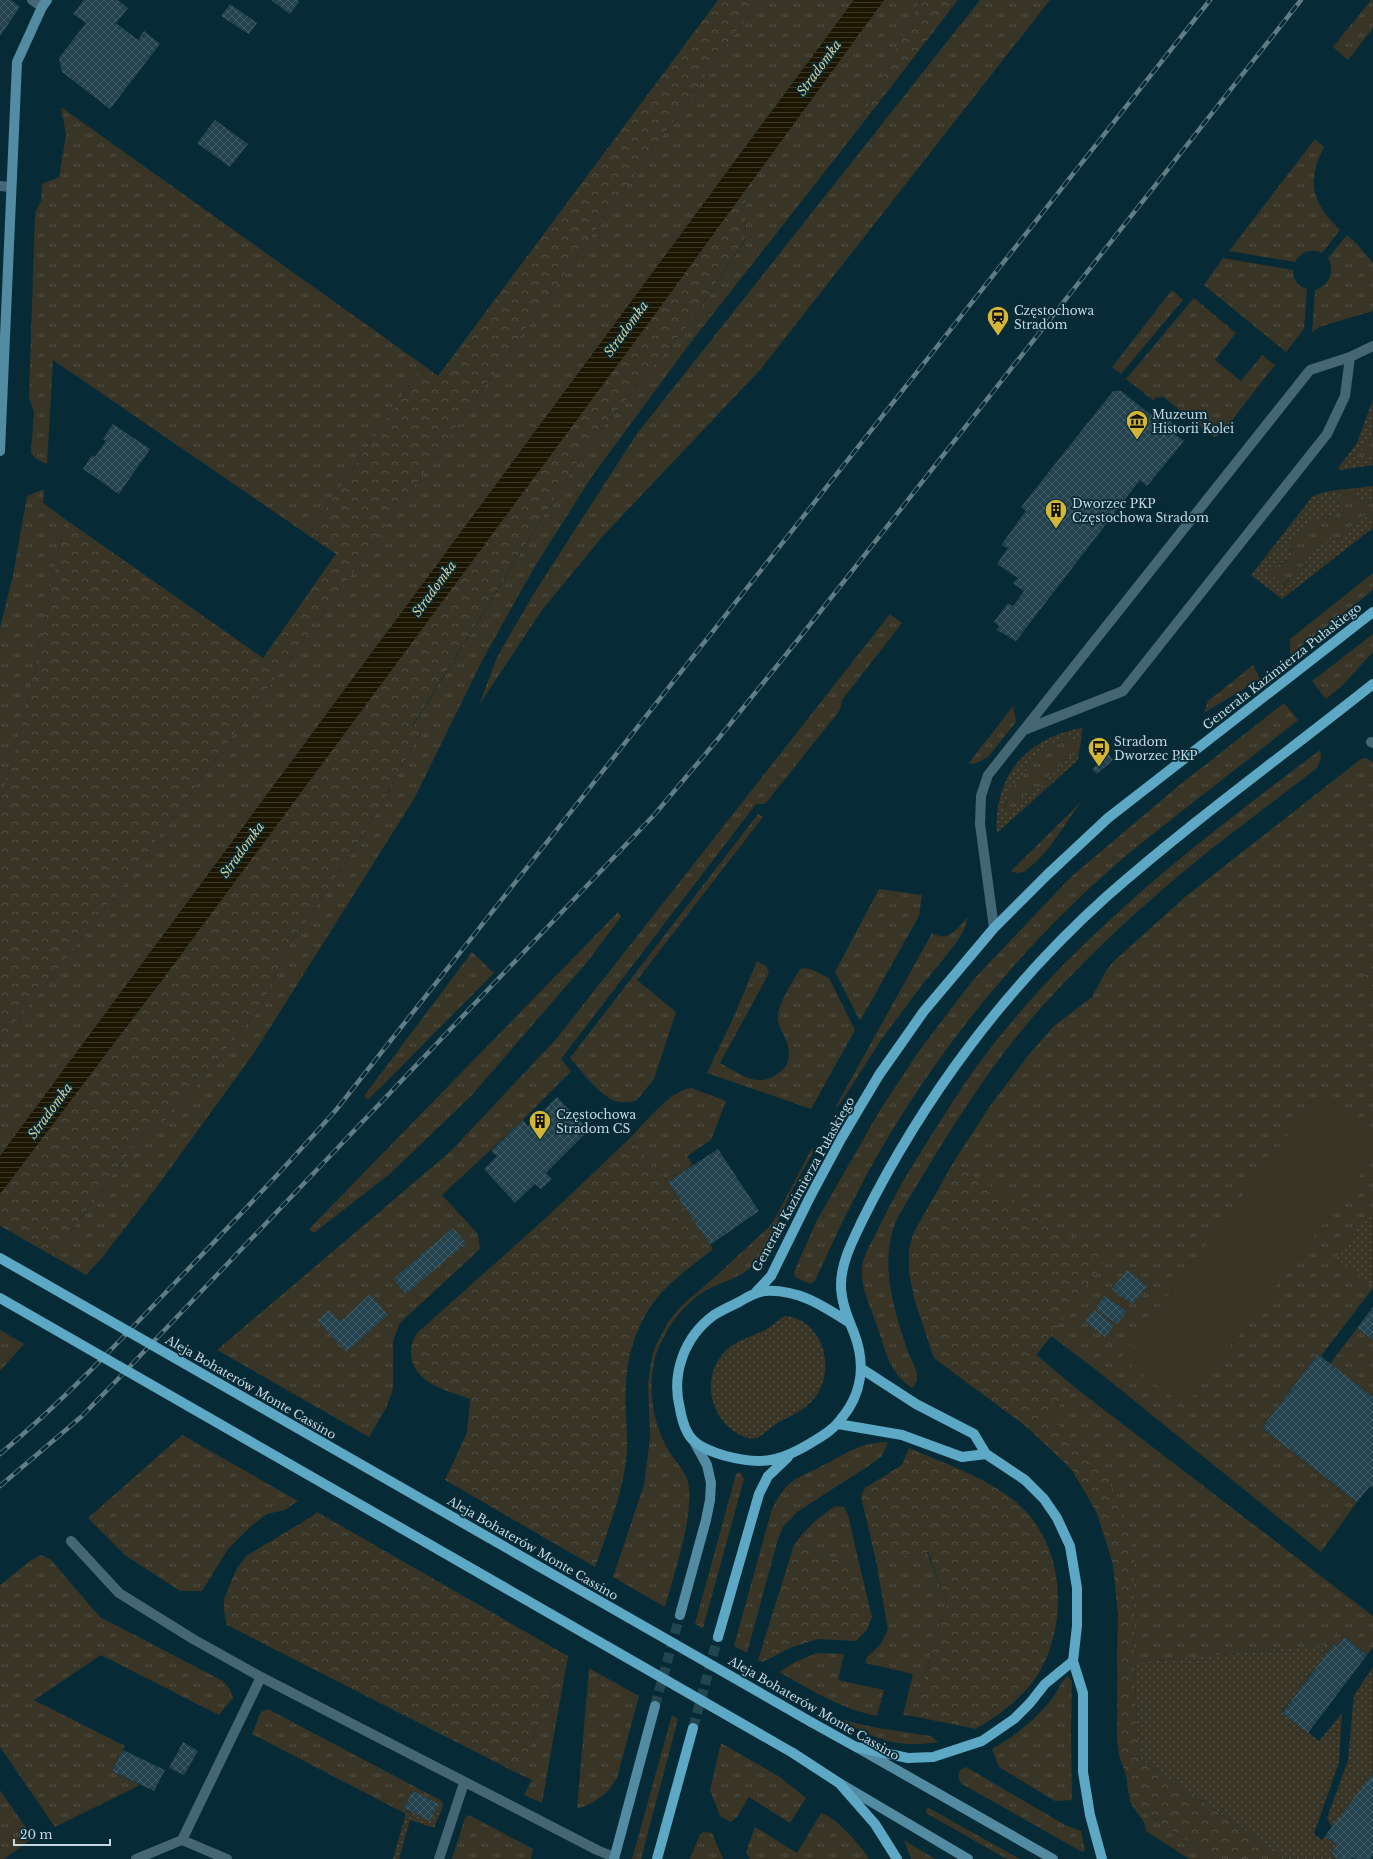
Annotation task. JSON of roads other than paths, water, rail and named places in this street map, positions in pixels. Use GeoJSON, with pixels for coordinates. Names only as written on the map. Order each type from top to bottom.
{"type":"FeatureCollection","features":[{"type":"Feature","properties":{"kind":"main road","name":"Generała Kazimierza Pułaskiego"},"geometry":{"type":"LineString","coordinates":[[756,1292],[771,1276],[840,1139],[879,1075],[924,1011],[994,928],[1047,875],[1108,818],[1373,612]]}},
{"type":"Feature","properties":{"kind":"main road"},"geometry":{"type":"LineString","coordinates":[[718,1637],[759,1494],[768,1476],[788,1457],[838,1424],[848,1411],[857,1392],[862,1369],[857,1342],[841,1290],[841,1268],[885,1174],[926,1109],[985,1027],[1019,986],[1056,946],[1105,898],[1168,846],[1373,684]]}},
{"type":"Feature","properties":{"kind":"main road","name":"Aleja Bohaterów Monte Cassino"},"geometry":{"type":"LineString","coordinates":[[0,1258],[856,1748]]}},
{"type":"Feature","properties":{"kind":"main road"},"geometry":{"type":"LineString","coordinates":[[788,1457],[756,1461],[744,1460],[720,1454],[695,1443],[682,1419],[678,1403],[676,1385],[679,1367],[684,1351],[705,1322],[718,1312],[756,1292],[784,1291],[796,1294],[820,1304],[850,1323]]}},
{"type":"Feature","properties":{"kind":"main road"},"geometry":{"type":"LineString","coordinates":[[0,1298],[793,1753],[839,1783],[875,1824],[897,1859]]}},
{"type":"Feature","properties":{"kind":"main road"},"geometry":{"type":"LineString","coordinates":[[862,1369],[916,1404],[974,1434],[986,1454],[1025,1480],[1044,1499],[1057,1518],[1070,1546],[1078,1588],[1077,1626],[1073,1662],[1083,1693],[1083,1772],[1090,1815],[1102,1859]]}},
{"type":"Feature","properties":{"kind":"main road"},"geometry":{"type":"LineString","coordinates":[[838,1424],[902,1435],[962,1457],[986,1454]]}},
{"type":"Feature","properties":{"kind":"main road"},"geometry":{"type":"LineString","coordinates":[[856,1748],[908,1758],[933,1757],[982,1740],[1014,1719],[1030,1703],[1045,1684],[1073,1662]]}},
{"type":"Feature","properties":{"kind":"main road"},"geometry":{"type":"LineString","coordinates":[[658,1856],[693,1728]]}},
{"type":"Feature","properties":{"kind":"street"},"geometry":{"type":"LineString","coordinates":[[0,450],[16,62],[44,4],[32,0]]}},
{"type":"Feature","properties":{"kind":"street"},"geometry":{"type":"LineString","coordinates":[[0,186],[11,187]]}},
{"type":"Feature","properties":{"kind":"street"},"geometry":{"type":"LineString","coordinates":[[0,262],[8,247]]}},
{"type":"Feature","properties":{"kind":"street"},"geometry":{"type":"LineString","coordinates":[[994,928],[980,824],[981,796],[988,774],[1310,370],[1350,357],[1373,346]]}},
{"type":"Feature","properties":{"kind":"street"},"geometry":{"type":"LineString","coordinates":[[1023,730],[1123,691],[1327,434],[1344,396],[1350,357]]}},
{"type":"Feature","properties":{"kind":"street"},"geometry":{"type":"LineString","coordinates":[[680,1615],[710,1500],[711,1483],[707,1465],[695,1443]]}},
{"type":"Feature","properties":{"kind":"street"},"geometry":{"type":"LineString","coordinates":[[71,1541],[119,1593],[193,1639],[261,1677],[464,1783],[614,1858],[655,1706]]}},
{"type":"Feature","properties":{"kind":"street"},"geometry":{"type":"LineString","coordinates":[[136,1859],[182,1840],[261,1677]]}},
{"type":"Feature","properties":{"kind":"street","name":"Aleja Bohaterów Monte Cassino"},"geometry":{"type":"LineString","coordinates":[[856,1748],[1052,1859]]}},
{"type":"Feature","properties":{"kind":"street"},"geometry":{"type":"LineString","coordinates":[[439,1859],[464,1783]]}},
{"type":"Feature","properties":{"kind":"street"},"geometry":{"type":"LineString","coordinates":[[839,1783],[968,1859]]}},
{"type":"Feature","properties":{"kind":"street"},"geometry":{"type":"LineString","coordinates":[[182,1840],[227,1859]]}},
{"type":"Feature","properties":{"kind":"water","name":"Stradomka"},"geometry":{"type":"Polygon","coordinates":[[[854,0],[884,0],[653,317],[171,968],[0,1194],[0,1156],[854,0]]]}},
{"type":"Feature","properties":{"kind":"tunnel"},"geometry":{"type":"LineString","coordinates":[[655,1706],[680,1615]]}},
{"type":"Feature","properties":{"kind":"tunnel"},"geometry":{"type":"LineString","coordinates":[[693,1728],[718,1637]]}},
{"type":"Feature","properties":{"kind":"railway"},"geometry":{"type":"LineString","coordinates":[[0,1454],[45,1415],[109,1352],[254,1200],[336,1110],[1210,0]]}},
{"type":"Feature","properties":{"kind":"railway"},"geometry":{"type":"LineString","coordinates":[[0,1486],[81,1417],[655,814],[801,636],[1301,0]]}},
{"type":"Feature","properties":{"kind":"place","name":"Częstochowa Stradom"},"geometry":{"type":"Point","coordinates":[998,336]}},
{"type":"Feature","properties":{"kind":"place","name":"Muzeum Historii Kolei"},"geometry":{"type":"Point","coordinates":[1137,440]}},
{"type":"Feature","properties":{"kind":"place","name":"Dworzec PKP Częstochowa Stradom"},"geometry":{"type":"Point","coordinates":[1056,530]}},
{"type":"Feature","properties":{"kind":"place","name":"Stradom Dworzec PKP"},"geometry":{"type":"Point","coordinates":[1099,768]}},
{"type":"Feature","properties":{"kind":"place","name":"Częstochowa Stradom CS"},"geometry":{"type":"Point","coordinates":[540,1140]}}]}
